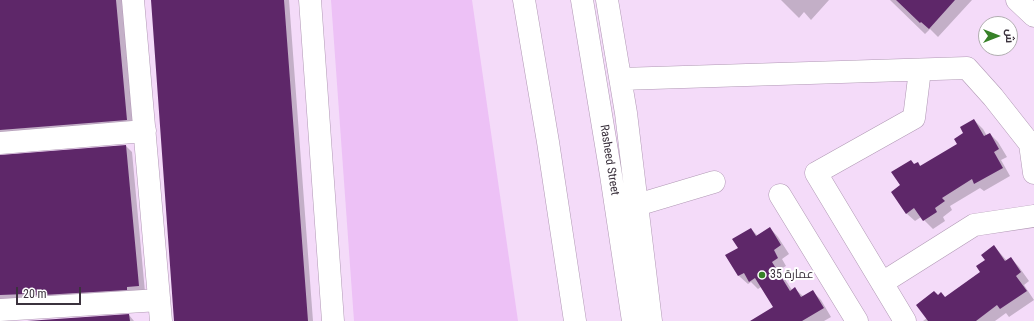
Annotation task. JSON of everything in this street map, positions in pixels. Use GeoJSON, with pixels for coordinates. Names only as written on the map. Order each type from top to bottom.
{"type":"FeatureCollection","features":[{"type":"Feature","properties":{"kind":"street"},"geometry":{"type":"LineString","coordinates":[[0,310],[160,311],[133,0]]}},
{"type":"Feature","properties":{"kind":"street"},"geometry":{"type":"LineString","coordinates":[[310,0],[332,321]]}},
{"type":"Feature","properties":{"kind":"street"},"geometry":{"type":"LineString","coordinates":[[524,0],[548,142],[575,321]]}},
{"type":"Feature","properties":{"kind":"street","name":"Rasheed Street"},"geometry":{"type":"LineString","coordinates":[[582,0],[633,321]]}},
{"type":"Feature","properties":{"kind":"street"},"geometry":{"type":"LineString","coordinates":[[608,0],[621,79],[651,321]]}},
{"type":"Feature","properties":{"kind":"street"},"geometry":{"type":"LineString","coordinates":[[1017,0],[1034,16]]}},
{"type":"Feature","properties":{"kind":"street"},"geometry":{"type":"LineString","coordinates":[[621,79],[967,68],[993,97],[1030,144],[1034,173]]}},
{"type":"Feature","properties":{"kind":"street"},"geometry":{"type":"LineString","coordinates":[[905,321],[816,173],[914,118],[920,70]]}},
{"type":"Feature","properties":{"kind":"street"},"geometry":{"type":"LineString","coordinates":[[0,143],[144,131]]}},
{"type":"Feature","properties":{"kind":"street"},"geometry":{"type":"LineString","coordinates":[[636,205],[714,182]]}},
{"type":"Feature","properties":{"kind":"street"},"geometry":{"type":"LineString","coordinates":[[780,195],[857,321]]}},
{"type":"Feature","properties":{"kind":"street"},"geometry":{"type":"LineString","coordinates":[[882,283],[974,225],[1034,216]]}},
{"type":"Feature","properties":{"kind":"shaded area"},"geometry":{"type":"Polygon","coordinates":[[[331,0],[472,0],[518,321],[354,321],[331,0]]]}},
{"type":"Feature","properties":{"kind":"building"},"geometry":{"type":"Polygon","coordinates":[[[0,0],[116,0],[127,120],[0,130],[0,0]]]}},
{"type":"Feature","properties":{"kind":"building"},"geometry":{"type":"Polygon","coordinates":[[[151,0],[284,0],[308,321],[174,321],[151,0]]]}},
{"type":"Feature","properties":{"kind":"building"},"geometry":{"type":"Polygon","coordinates":[[[896,0],[955,0],[929,29],[921,22],[920,23],[896,0]]]}},
{"type":"Feature","properties":{"kind":"building"},"geometry":{"type":"Polygon","coordinates":[[[974,119],[984,136],[990,133],[999,149],[994,152],[1003,168],[974,184],[972,179],[942,198],[945,201],[935,208],[937,212],[923,221],[914,208],[906,214],[891,192],[900,185],[891,172],[911,160],[914,164],[918,162],[920,166],[957,144],[954,139],[963,133],[960,127],[974,119]]]}},
{"type":"Feature","properties":{"kind":"building"},"geometry":{"type":"Polygon","coordinates":[[[126,145],[139,286],[127,287],[127,290],[26,296],[26,294],[0,295],[0,155],[126,145]]]}},
{"type":"Feature","properties":{"kind":"building","name":"عمارة 35"},"geometry":{"type":"Polygon","coordinates":[[[770,227],[781,245],[774,250],[778,258],[772,262],[790,291],[795,287],[801,297],[813,290],[824,308],[802,321],[750,321],[773,307],[755,278],[749,282],[744,273],[738,276],[725,255],[738,248],[732,239],[751,228],[756,236],[770,227]]]}},
{"type":"Feature","properties":{"kind":"building"},"geometry":{"type":"Polygon","coordinates":[[[994,245],[1005,261],[1011,257],[1021,272],[1016,276],[1027,291],[1000,309],[997,305],[976,321],[928,321],[916,305],[934,291],[938,295],[941,292],[945,297],[980,272],[976,266],[985,260],[981,255],[994,245]]]}},
{"type":"Feature","properties":{"kind":"building"},"geometry":{"type":"Polygon","coordinates":[[[129,314],[130,321],[27,321],[129,314]]]}},
{"type":"Feature","properties":{"kind":"place","name":"عمارة 35"},"geometry":{"type":"Point","coordinates":[762,275]}}]}
